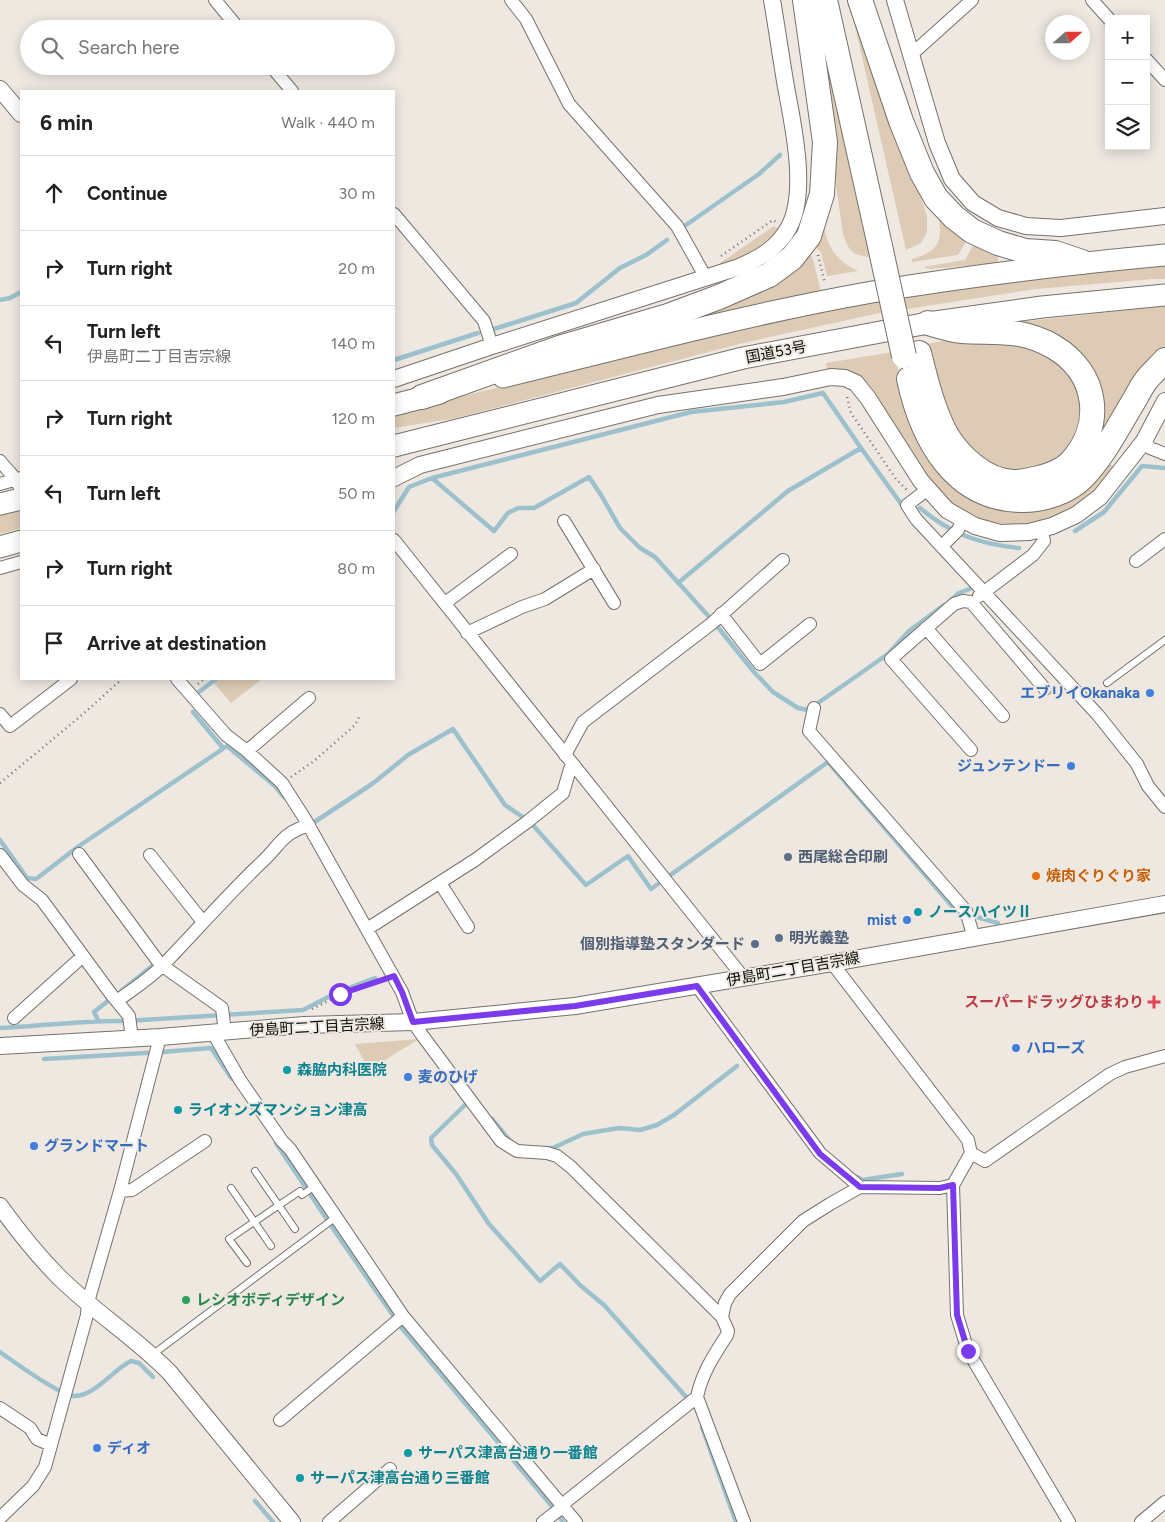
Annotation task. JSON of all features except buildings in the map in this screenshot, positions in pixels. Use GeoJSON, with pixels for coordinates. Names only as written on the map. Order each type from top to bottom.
{"type":"FeatureCollection","features":[{"type":"Feature","properties":{"kind":"highway"},"geometry":{"type":"LineString","coordinates":[[422,397],[559,348],[668,316],[719,298],[769,275],[792,258],[809,236],[822,194],[825,142],[805,0]]}},
{"type":"Feature","properties":{"kind":"highway"},"geometry":{"type":"LineString","coordinates":[[825,0],[887,245],[912,355],[948,436],[963,455],[979,470],[998,480],[1014,482],[1048,476],[1069,464],[1084,444],[1092,426],[1092,408],[1089,390],[1079,369],[1067,357],[1054,347],[1028,336],[1002,331],[960,330],[928,324]]}},
{"type":"Feature","properties":{"kind":"highway"},"geometry":{"type":"LineString","coordinates":[[838,0],[887,245]]}},
{"type":"Feature","properties":{"kind":"highway"},"geometry":{"type":"LineString","coordinates":[[860,0],[901,122],[922,173],[936,198],[954,217],[972,231],[998,243],[1025,251],[1055,253],[1082,262]]}},
{"type":"Feature","properties":{"kind":"highway"},"geometry":{"type":"LineString","coordinates":[[395,405],[732,321],[862,294],[1082,262],[1165,255]]}},
{"type":"Feature","properties":{"kind":"highway","name":"国道53号"},"geometry":{"type":"LineString","coordinates":[[395,446],[743,358],[928,324],[1042,307],[1165,295]]}},
{"type":"Feature","properties":{"kind":"highway"},"geometry":{"type":"LineString","coordinates":[[912,355],[912,391],[932,444],[950,469],[967,483],[986,494],[1010,500],[1033,500],[1056,494],[1082,479],[1098,458],[1148,378],[1165,360]]}},
{"type":"Feature","properties":{"kind":"highway"},"geometry":{"type":"LineString","coordinates":[[0,504],[20,487]]}},
{"type":"Feature","properties":{"kind":"highway"},"geometry":{"type":"LineString","coordinates":[[0,547],[20,541]]}},
{"type":"Feature","properties":{"kind":"street"},"geometry":{"type":"LineString","coordinates":[[215,0],[232,20]]}},
{"type":"Feature","properties":{"kind":"street"},"geometry":{"type":"LineString","coordinates":[[511,0],[526,19],[549,67],[570,104],[677,226],[706,278]]}},
{"type":"Feature","properties":{"kind":"street"},"geometry":{"type":"LineString","coordinates":[[395,380],[492,346],[740,267],[759,258],[777,244],[790,226],[797,204],[798,162],[772,0]]}},
{"type":"Feature","properties":{"kind":"street"},"geometry":{"type":"LineString","coordinates":[[895,0],[937,143],[952,179],[974,203],[998,218],[1026,226],[1060,228],[1165,216]]}},
{"type":"Feature","properties":{"kind":"street"},"geometry":{"type":"LineString","coordinates":[[912,54],[972,0]]}},
{"type":"Feature","properties":{"kind":"street"},"geometry":{"type":"LineString","coordinates":[[1092,0],[1105,15]]}},
{"type":"Feature","properties":{"kind":"street"},"geometry":{"type":"LineString","coordinates":[[1147,60],[1165,80]]}},
{"type":"Feature","properties":{"kind":"street"},"geometry":{"type":"LineString","coordinates":[[279,75],[291,90]]}},
{"type":"Feature","properties":{"kind":"street"},"geometry":{"type":"LineString","coordinates":[[0,89],[20,113]]}},
{"type":"Feature","properties":{"kind":"street"},"geometry":{"type":"LineString","coordinates":[[395,215],[484,321],[492,346]]}},
{"type":"Feature","properties":{"kind":"street"},"geometry":{"type":"LineString","coordinates":[[395,478],[420,465],[658,404],[783,387],[831,377],[845,378],[856,383],[868,398],[921,481],[947,510],[958,528]]}},
{"type":"Feature","properties":{"kind":"street"},"geometry":{"type":"LineString","coordinates":[[942,546],[958,528],[975,526],[1000,533],[1028,532],[1052,526],[1076,515],[1100,497],[1144,441],[1165,401]]}},
{"type":"Feature","properties":{"kind":"street"},"geometry":{"type":"LineString","coordinates":[[1144,441],[1150,448],[1165,454]]}},
{"type":"Feature","properties":{"kind":"street"},"geometry":{"type":"LineString","coordinates":[[0,461],[20,487]]}},
{"type":"Feature","properties":{"kind":"street"},"geometry":{"type":"LineString","coordinates":[[0,484],[20,487]]}},
{"type":"Feature","properties":{"kind":"street"},"geometry":{"type":"LineString","coordinates":[[928,489],[907,505],[916,519],[942,546],[1045,688]]}},
{"type":"Feature","properties":{"kind":"street"},"geometry":{"type":"LineString","coordinates":[[564,521],[614,603]]}},
{"type":"Feature","properties":{"kind":"street"},"geometry":{"type":"LineString","coordinates":[[971,750],[891,659],[954,604],[979,596],[1033,555],[1044,541],[1040,529]]}},
{"type":"Feature","properties":{"kind":"street"},"geometry":{"type":"LineString","coordinates":[[1136,561],[1165,539]]}},
{"type":"Feature","properties":{"kind":"street"},"geometry":{"type":"LineString","coordinates":[[395,541],[743,977]]}},
{"type":"Feature","properties":{"kind":"street"},"geometry":{"type":"LineString","coordinates":[[445,603],[511,554]]}},
{"type":"Feature","properties":{"kind":"street"},"geometry":{"type":"LineString","coordinates":[[565,754],[583,722],[716,619],[783,560]]}},
{"type":"Feature","properties":{"kind":"street"},"geometry":{"type":"LineString","coordinates":[[0,568],[20,562]]}},
{"type":"Feature","properties":{"kind":"street"},"geometry":{"type":"LineString","coordinates":[[468,633],[545,598],[594,569]]}},
{"type":"Feature","properties":{"kind":"street"},"geometry":{"type":"LineString","coordinates":[[979,596],[1098,715],[1137,764],[1148,786],[1165,807]]}},
{"type":"Feature","properties":{"kind":"street"},"geometry":{"type":"LineString","coordinates":[[716,619],[760,664],[810,624]]}},
{"type":"Feature","properties":{"kind":"street"},"geometry":{"type":"LineString","coordinates":[[926,628],[1003,716]]}},
{"type":"Feature","properties":{"kind":"street"},"geometry":{"type":"LineString","coordinates":[[0,714],[10,726],[69,680]]}},
{"type":"Feature","properties":{"kind":"street"},"geometry":{"type":"LineString","coordinates":[[178,680],[226,735],[247,751],[282,784],[309,825],[394,976],[413,1022],[501,1140],[517,1151],[547,1153],[557,1156],[571,1167],[722,1317],[728,1330],[727,1335],[709,1362],[701,1380],[697,1397],[744,1522]]}},
{"type":"Feature","properties":{"kind":"street"},"geometry":{"type":"LineString","coordinates":[[247,751],[309,698]]}},
{"type":"Feature","properties":{"kind":"street"},"geometry":{"type":"LineString","coordinates":[[814,708],[809,731],[967,915],[974,938]]}},
{"type":"Feature","properties":{"kind":"street"},"geometry":{"type":"LineString","coordinates":[[367,929],[475,860],[527,822],[563,793],[570,769],[574,765]]}},
{"type":"Feature","properties":{"kind":"street"},"geometry":{"type":"LineString","coordinates":[[114,998],[160,962],[203,922],[233,889],[265,859],[282,838],[294,830],[309,825]]}},
{"type":"Feature","properties":{"kind":"street"},"geometry":{"type":"LineString","coordinates":[[79,854],[160,962],[222,1008],[220,1032],[260,1109],[282,1141],[290,1149],[310,1189],[399,1320],[555,1513],[576,1522]]}},
{"type":"Feature","properties":{"kind":"street"},"geometry":{"type":"LineString","coordinates":[[0,855],[23,885],[42,900],[114,998],[131,1027]]}},
{"type":"Feature","properties":{"kind":"street"},"geometry":{"type":"LineString","coordinates":[[150,855],[203,922]]}},
{"type":"Feature","properties":{"kind":"street"},"geometry":{"type":"LineString","coordinates":[[440,883],[468,927]]}},
{"type":"Feature","properties":{"kind":"street","name":"伊島町二丁目吉宗線"},"geometry":{"type":"LineString","coordinates":[[0,1046],[131,1027],[157,1048],[220,1032],[304,1026],[413,1022],[575,1006],[1165,904]]}},
{"type":"Feature","properties":{"kind":"street"},"geometry":{"type":"LineString","coordinates":[[14,1018],[83,956]]}},
{"type":"Feature","properties":{"kind":"street"},"geometry":{"type":"LineString","coordinates":[[832,963],[968,1140],[971,1153],[953,1185],[957,1315],[968,1351],[1069,1522]]}},
{"type":"Feature","properties":{"kind":"street"},"geometry":{"type":"LineString","coordinates":[[697,986],[820,1154],[860,1187]]}},
{"type":"Feature","properties":{"kind":"street"},"geometry":{"type":"LineString","coordinates":[[0,1518],[33,1486],[45,1467],[157,1048]]}},
{"type":"Feature","properties":{"kind":"street"},"geometry":{"type":"LineString","coordinates":[[971,1153],[985,1161],[1110,1074],[1125,1067],[1165,1056]]}},
{"type":"Feature","properties":{"kind":"street"},"geometry":{"type":"LineString","coordinates":[[120,1191],[132,1190],[205,1141]]}},
{"type":"Feature","properties":{"kind":"street"},"geometry":{"type":"LineString","coordinates":[[722,1317],[725,1303],[730,1294],[803,1221],[830,1204],[860,1187],[940,1188],[953,1185]]}},
{"type":"Feature","properties":{"kind":"street"},"geometry":{"type":"LineString","coordinates":[[0,1206],[21,1235],[54,1272],[152,1355],[174,1377],[292,1522]]}},
{"type":"Feature","properties":{"kind":"street"},"geometry":{"type":"LineString","coordinates":[[280,1420],[399,1320]]}},
{"type":"Feature","properties":{"kind":"street"},"geometry":{"type":"LineString","coordinates":[[555,1513],[568,1500],[697,1397]]}},
{"type":"Feature","properties":{"kind":"street"},"geometry":{"type":"LineString","coordinates":[[0,1408],[30,1428],[36,1439],[51,1445]]}},
{"type":"Feature","properties":{"kind":"street"},"geometry":{"type":"LineString","coordinates":[[328,1522],[390,1469]]}},
{"type":"Feature","properties":{"kind":"street"},"geometry":{"type":"LineString","coordinates":[[1142,1522],[1165,1502]]}},
{"type":"Feature","properties":{"kind":"lane"},"geometry":{"type":"LineString","coordinates":[[1107,683],[1165,640]]}},
{"type":"Feature","properties":{"kind":"lane"},"geometry":{"type":"LineString","coordinates":[[255,1171],[295,1229]]}},
{"type":"Feature","properties":{"kind":"lane"},"geometry":{"type":"LineString","coordinates":[[231,1188],[271,1246]]}},
{"type":"Feature","properties":{"kind":"lane"},"geometry":{"type":"LineString","coordinates":[[247,1264],[229,1238],[300,1191],[302,1195],[310,1189]]}},
{"type":"Feature","properties":{"kind":"lane"},"geometry":{"type":"LineString","coordinates":[[152,1355],[331,1221]]}},
{"type":"Feature","properties":{"kind":"path"},"geometry":{"type":"LineString","coordinates":[[719,258],[773,220],[781,226]]}},
{"type":"Feature","properties":{"kind":"path"},"geometry":{"type":"LineString","coordinates":[[817,252],[826,290]]}},
{"type":"Feature","properties":{"kind":"path"},"geometry":{"type":"LineString","coordinates":[[0,783],[121,680]]}},
{"type":"Feature","properties":{"kind":"path"},"geometry":{"type":"LineString","coordinates":[[282,784],[314,761],[355,725],[360,715]]}},
{"type":"Feature","properties":{"kind":"path"},"geometry":{"type":"LineString","coordinates":[[304,1026],[304,1013],[340,994],[394,976]]}},
{"type":"Feature","properties":{"kind":"shaded area"},"geometry":{"type":"Polygon","coordinates":[[[810,0],[815,0],[873,257],[861,256],[853,252],[847,245],[843,234],[810,0]]]}},
{"type":"Feature","properties":{"kind":"shaded area"},"geometry":{"type":"Polygon","coordinates":[[[849,0],[927,216],[927,232],[921,243],[906,250],[849,0]]]}},
{"type":"Feature","properties":{"kind":"shaded area"},"geometry":{"type":"Polygon","coordinates":[[[938,213],[968,238],[958,255],[912,262],[912,259],[929,252],[937,244],[940,231],[938,213]]]}},
{"type":"Feature","properties":{"kind":"shaded area"},"geometry":{"type":"Polygon","coordinates":[[[774,226],[779,229],[766,241],[745,254],[721,265],[720,263],[774,226]]]}},
{"type":"Feature","properties":{"kind":"shaded area"},"geometry":{"type":"Polygon","coordinates":[[[824,226],[831,248],[844,263],[858,271],[827,276],[821,252],[814,246],[824,226]]]}},
{"type":"Feature","properties":{"kind":"shaded area"},"geometry":{"type":"Polygon","coordinates":[[[974,244],[998,254],[998,263],[930,269],[923,267],[965,260],[974,244]]]}},
{"type":"Feature","properties":{"kind":"shaded area"},"geometry":{"type":"Polygon","coordinates":[[[809,254],[812,256],[821,291],[694,318],[749,297],[772,284],[809,254]]]}},
{"type":"Feature","properties":{"kind":"shaded area"},"geometry":{"type":"Polygon","coordinates":[[[1165,264],[1165,279],[1036,289],[875,314],[743,343],[456,418],[395,428],[395,413],[739,328],[872,301],[1033,276],[1165,264]]]}},
{"type":"Feature","properties":{"kind":"shaded area"},"geometry":{"type":"Polygon","coordinates":[[[1165,306],[1165,355],[1093,455],[1099,384],[1019,324],[1019,322],[1165,306]]]}},
{"type":"Feature","properties":{"kind":"shaded area"},"geometry":{"type":"Polygon","coordinates":[[[1000,339],[1037,349],[1052,357],[1066,372],[1074,386],[1081,409],[1081,423],[1077,435],[1070,446],[1049,463],[1023,471],[997,468],[982,460],[968,447],[957,432],[940,397],[926,344],[950,340],[1000,339]]]}},
{"type":"Feature","properties":{"kind":"shaded area"},"geometry":{"type":"Polygon","coordinates":[[[893,352],[905,394],[953,479],[1107,463],[1115,467],[1087,497],[1067,510],[1046,519],[1013,524],[989,521],[968,514],[951,503],[935,488],[922,471],[869,384],[857,376],[827,370],[826,363],[893,352]]]}},
{"type":"Feature","properties":{"kind":"shaded area"},"geometry":{"type":"Polygon","coordinates":[[[20,509],[20,528],[0,534],[0,514],[20,509]]]}},
{"type":"Feature","properties":{"kind":"shaded area"},"geometry":{"type":"Polygon","coordinates":[[[218,680],[261,680],[231,703],[214,683],[218,680]]]}},
{"type":"Feature","properties":{"kind":"shaded area"},"geometry":{"type":"Polygon","coordinates":[[[419,1039],[369,1070],[355,1044],[419,1039]]]}},
{"type":"Feature","properties":{"kind":"waterway"},"geometry":{"type":"LineString","coordinates":[[686,225],[759,174],[780,155]]}},
{"type":"Feature","properties":{"kind":"waterway"},"geometry":{"type":"LineString","coordinates":[[491,330],[576,303],[620,268],[646,255],[667,240]]}},
{"type":"Feature","properties":{"kind":"waterway"},"geometry":{"type":"LineString","coordinates":[[0,300],[10,298],[20,293]]}},
{"type":"Feature","properties":{"kind":"waterway"},"geometry":{"type":"LineString","coordinates":[[395,360],[478,333]]}},
{"type":"Feature","properties":{"kind":"waterway"},"geometry":{"type":"LineString","coordinates":[[432,478],[691,412],[784,402],[823,393],[861,448]]}},
{"type":"Feature","properties":{"kind":"waterway"},"geometry":{"type":"LineString","coordinates":[[678,583],[788,491],[861,448],[904,508]]}},
{"type":"Feature","properties":{"kind":"waterway"},"geometry":{"type":"LineString","coordinates":[[1075,531],[1104,512],[1142,466],[1165,468]]}},
{"type":"Feature","properties":{"kind":"waterway"},"geometry":{"type":"LineString","coordinates":[[395,509],[409,487],[432,478],[494,531],[508,513],[518,508],[534,508],[589,477],[620,528],[640,548],[655,557],[712,620],[754,672],[773,692],[798,708],[808,710],[888,654],[909,631],[944,605]]}},
{"type":"Feature","properties":{"kind":"waterway"},"geometry":{"type":"LineString","coordinates":[[920,508],[943,525],[966,536],[991,544],[1019,548]]}},
{"type":"Feature","properties":{"kind":"waterway"},"geometry":{"type":"LineString","coordinates":[[950,601],[959,593],[975,587]]}},
{"type":"Feature","properties":{"kind":"waterway"},"geometry":{"type":"LineString","coordinates":[[195,695],[215,680]]}},
{"type":"Feature","properties":{"kind":"waterway"},"geometry":{"type":"LineString","coordinates":[[193,712],[223,748]]}},
{"type":"Feature","properties":{"kind":"waterway"},"geometry":{"type":"LineString","coordinates":[[313,823],[372,784],[408,755],[453,729],[505,805],[527,820]]}},
{"type":"Feature","properties":{"kind":"waterway"},"geometry":{"type":"LineString","coordinates":[[0,840],[27,878],[36,879],[79,846],[227,746],[275,786],[284,797]]}},
{"type":"Feature","properties":{"kind":"waterway"},"geometry":{"type":"LineString","coordinates":[[531,823],[586,885],[628,856],[651,889],[828,762],[957,912],[963,913]]}},
{"type":"Feature","properties":{"kind":"waterway"},"geometry":{"type":"LineString","coordinates":[[970,915],[998,923]]}},
{"type":"Feature","properties":{"kind":"waterway"},"geometry":{"type":"LineString","coordinates":[[121,991],[156,963]]}},
{"type":"Feature","properties":{"kind":"waterway"},"geometry":{"type":"LineString","coordinates":[[0,1028],[303,1010],[338,992],[375,978]]}},
{"type":"Feature","properties":{"kind":"waterway"},"geometry":{"type":"LineString","coordinates":[[98,1020],[94,1012],[113,997]]}},
{"type":"Feature","properties":{"kind":"waterway"},"geometry":{"type":"LineString","coordinates":[[44,1059],[211,1048],[232,1079]]}},
{"type":"Feature","properties":{"kind":"waterway"},"geometry":{"type":"LineString","coordinates":[[545,1148],[553,1148],[583,1134],[619,1128],[640,1130],[657,1125],[674,1115],[737,1066]]}},
{"type":"Feature","properties":{"kind":"waterway"},"geometry":{"type":"LineString","coordinates":[[466,1104],[431,1138],[432,1145],[456,1174],[489,1224],[540,1281],[560,1264],[581,1286],[604,1305],[687,1398]]}},
{"type":"Feature","properties":{"kind":"waterway"},"geometry":{"type":"LineString","coordinates":[[492,1119],[511,1142]]}},
{"type":"Feature","properties":{"kind":"waterway"},"geometry":{"type":"LineString","coordinates":[[276,1143],[401,1327],[550,1504],[563,1522]]}},
{"type":"Feature","properties":{"kind":"waterway"},"geometry":{"type":"LineString","coordinates":[[857,1177],[862,1180],[902,1174]]}},
{"type":"Feature","properties":{"kind":"waterway"},"geometry":{"type":"LineString","coordinates":[[0,1352],[47,1384],[73,1396],[93,1390],[131,1361],[139,1363],[153,1377]]}},
{"type":"Feature","properties":{"kind":"waterway"},"geometry":{"type":"LineString","coordinates":[[702,1427],[736,1522]]}},
{"type":"Feature","properties":{"kind":"waterway"},"geometry":{"type":"LineString","coordinates":[[255,1501],[273,1522]]}},
{"type":"Feature","properties":{"kind":"place","name":"エブリイOkanaka"},"geometry":{"type":"Point","coordinates":[1150,693]}},
{"type":"Feature","properties":{"kind":"place","name":"ジュンテンドー"},"geometry":{"type":"Point","coordinates":[1071,766]}},
{"type":"Feature","properties":{"kind":"place","name":"西尾総合印刷"},"geometry":{"type":"Point","coordinates":[788,857]}},
{"type":"Feature","properties":{"kind":"place","name":"焼肉ぐりぐり家"},"geometry":{"type":"Point","coordinates":[1036,876]}},
{"type":"Feature","properties":{"kind":"place","name":"ノースハイツⅡ"},"geometry":{"type":"Point","coordinates":[918,912]}},
{"type":"Feature","properties":{"kind":"place","name":"mist"},"geometry":{"type":"Point","coordinates":[907,920]}},
{"type":"Feature","properties":{"kind":"place","name":"明光義塾"},"geometry":{"type":"Point","coordinates":[779,938]}},
{"type":"Feature","properties":{"kind":"place","name":"個別指導塾スタンダード"},"geometry":{"type":"Point","coordinates":[755,944]}},
{"type":"Feature","properties":{"kind":"place","name":"スーパードラッグひまわり"},"geometry":{"type":"Point","coordinates":[1154,1002]}},
{"type":"Feature","properties":{"kind":"place","name":"ハローズ"},"geometry":{"type":"Point","coordinates":[1016,1048]}},
{"type":"Feature","properties":{"kind":"place","name":"森脇内科医院"},"geometry":{"type":"Point","coordinates":[287,1070]}},
{"type":"Feature","properties":{"kind":"place","name":"麦のひげ"},"geometry":{"type":"Point","coordinates":[408,1077]}},
{"type":"Feature","properties":{"kind":"place","name":"ライオンズマンション津高"},"geometry":{"type":"Point","coordinates":[178,1110]}},
{"type":"Feature","properties":{"kind":"place","name":"グランドマート"},"geometry":{"type":"Point","coordinates":[34,1146]}},
{"type":"Feature","properties":{"kind":"place","name":"レシオボディデザイン"},"geometry":{"type":"Point","coordinates":[186,1300]}},
{"type":"Feature","properties":{"kind":"place","name":"ディオ"},"geometry":{"type":"Point","coordinates":[97,1448]}},
{"type":"Feature","properties":{"kind":"place","name":"サーパス津高台通り一番館"},"geometry":{"type":"Point","coordinates":[408,1453]}},
{"type":"Feature","properties":{"kind":"place","name":"サーパス津高台通り三番館"},"geometry":{"type":"Point","coordinates":[300,1478]}},
{"type":"Feature","properties":{"kind":"route"},"geometry":{"type":"LineString","coordinates":[[340,994],[394,976],[413,1022],[575,1006],[697,986],[820,1154],[846,1177],[860,1187],[940,1188],[953,1185],[957,1315],[968,1351]]}}]}
